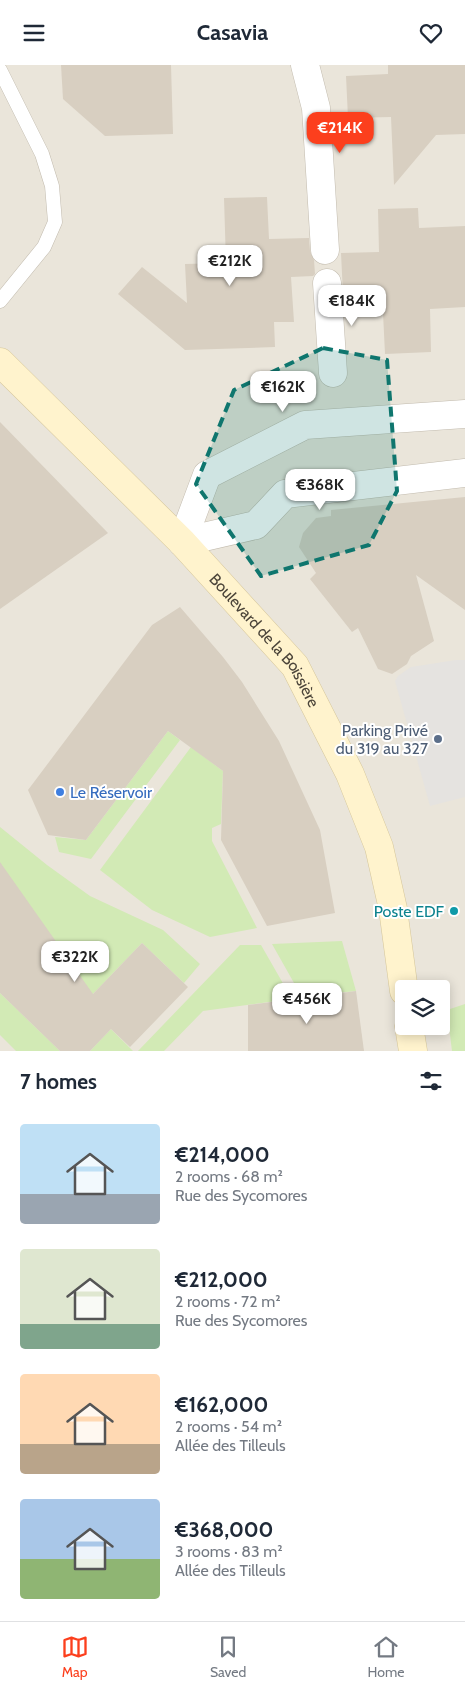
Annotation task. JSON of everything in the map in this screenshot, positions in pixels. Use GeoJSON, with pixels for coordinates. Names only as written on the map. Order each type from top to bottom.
{"type":"FeatureCollection","features":[{"type":"Feature","properties":{"kind":"main road","name":"Boulevard de la Boissière"},"geometry":{"type":"LineString","coordinates":[[0,362],[182,542],[295,667],[350,773],[379,847],[393,909],[403,980]]}},
{"type":"Feature","properties":{"kind":"main road"},"geometry":{"type":"LineString","coordinates":[[410,1035],[413,1051]]}},
{"type":"Feature","properties":{"kind":"street"},"geometry":{"type":"LineString","coordinates":[[305,65],[316,108],[325,250]]}},
{"type":"Feature","properties":{"kind":"street"},"geometry":{"type":"LineString","coordinates":[[327,283],[333,373]]}},
{"type":"Feature","properties":{"kind":"street"},"geometry":{"type":"LineString","coordinates":[[182,542],[207,475],[306,425],[465,414]]}},
{"type":"Feature","properties":{"kind":"street"},"geometry":{"type":"LineString","coordinates":[[182,542],[256,525],[285,494],[465,473]]}},
{"type":"Feature","properties":{"kind":"lane"},"geometry":{"type":"LineString","coordinates":[[0,70],[42,154],[52,186],[55,222],[44,247],[0,301]]}},
{"type":"Feature","properties":{"kind":"highlighted area"},"geometry":{"type":"Polygon","coordinates":[[[323,348],[387,360],[397,491],[369,545],[261,576],[196,484],[234,390],[323,348]]]}},
{"type":"Feature","properties":{"kind":"shaded area"},"geometry":{"type":"Polygon","coordinates":[[[0,65],[465,65],[465,1051],[0,1051],[0,65]]]}},
{"type":"Feature","properties":{"kind":"shaded area","name":"Parking Privé du 319 au 327"},"geometry":{"type":"Polygon","coordinates":[[[465,660],[465,797],[430,806],[395,681],[398,676],[411,667],[465,660]]]}},
{"type":"Feature","properties":{"kind":"green space"},"geometry":{"type":"Polygon","coordinates":[[[168,731],[180,740],[91,859],[59,852],[55,837],[86,840],[168,731]]]}},
{"type":"Feature","properties":{"kind":"green space"},"geometry":{"type":"Polygon","coordinates":[[[191,747],[223,771],[221,824],[212,828],[212,841],[257,928],[210,937],[152,910],[100,870],[191,747]]]}},
{"type":"Feature","properties":{"kind":"green space"},"geometry":{"type":"Polygon","coordinates":[[[0,827],[47,865],[90,896],[163,930],[200,964],[184,983],[142,943],[92,995],[0,893],[0,827]]]}},
{"type":"Feature","properties":{"kind":"green space"},"geometry":{"type":"Polygon","coordinates":[[[342,941],[356,991],[328,994],[326,986],[298,990],[272,944],[342,941]]]}},
{"type":"Feature","properties":{"kind":"green space"},"geometry":{"type":"Polygon","coordinates":[[[240,945],[261,945],[292,999],[203,1011],[164,1051],[138,1051],[240,945]]]}},
{"type":"Feature","properties":{"kind":"green space"},"geometry":{"type":"Polygon","coordinates":[[[0,993],[60,1051],[16,1051],[0,1035],[0,993]]]}},
{"type":"Feature","properties":{"kind":"green space"},"geometry":{"type":"Polygon","coordinates":[[[465,1004],[465,1051],[452,1051],[450,1009],[465,1004]]]}},
{"type":"Feature","properties":{"kind":"green space"},"geometry":{"type":"Polygon","coordinates":[[[111,1029],[133,1051],[90,1051],[111,1029]]]}},
{"type":"Feature","properties":{"kind":"building"},"geometry":{"type":"Polygon","coordinates":[[[61,65],[171,65],[173,134],[105,136],[63,99],[61,65]]]}},
{"type":"Feature","properties":{"kind":"building"},"geometry":{"type":"Polygon","coordinates":[[[388,65],[465,65],[465,134],[436,135],[394,185],[391,117],[348,118],[346,76],[388,74],[388,65]]]}},
{"type":"Feature","properties":{"kind":"building"},"geometry":{"type":"Polygon","coordinates":[[[267,197],[269,239],[309,238],[315,274],[313,276],[291,277],[294,322],[274,322],[275,347],[185,350],[118,294],[142,267],[187,303],[185,264],[226,263],[224,198],[267,197]]]}},
{"type":"Feature","properties":{"kind":"building"},"geometry":{"type":"Polygon","coordinates":[[[418,208],[419,228],[465,226],[465,307],[430,309],[431,352],[385,354],[382,292],[343,294],[341,253],[379,252],[378,209],[418,208]]]}},
{"type":"Feature","properties":{"kind":"building"},"geometry":{"type":"Polygon","coordinates":[[[0,422],[108,533],[0,609],[0,422]]]}},
{"type":"Feature","properties":{"kind":"building"},"geometry":{"type":"Polygon","coordinates":[[[465,497],[465,610],[416,575],[434,641],[411,656],[407,664],[392,674],[378,669],[358,628],[352,632],[310,579],[316,573],[299,547],[303,533],[316,518],[331,516],[331,510],[465,497]]]}},
{"type":"Feature","properties":{"kind":"building"},"geometry":{"type":"Polygon","coordinates":[[[180,607],[242,682],[279,741],[320,830],[335,913],[267,926],[221,840],[223,771],[168,731],[86,840],[48,835],[28,790],[152,625],[180,607]]]}},
{"type":"Feature","properties":{"kind":"building"},"geometry":{"type":"Polygon","coordinates":[[[0,862],[93,994],[142,943],[188,987],[130,1047],[111,1029],[90,1051],[60,1051],[0,993],[0,862]]]}},
{"type":"Feature","properties":{"kind":"building"},"geometry":{"type":"Polygon","coordinates":[[[356,991],[364,1051],[248,1051],[248,1005],[356,991]]]}},
{"type":"Feature","properties":{"kind":"place","name":"Parking Privé du 319 au 327"},"geometry":{"type":"Point","coordinates":[438,739]}},
{"type":"Feature","properties":{"kind":"place","name":"Le Réservoir"},"geometry":{"type":"Point","coordinates":[60,792]}},
{"type":"Feature","properties":{"kind":"place","name":"Poste EDF"},"geometry":{"type":"Point","coordinates":[454,911]}}]}
